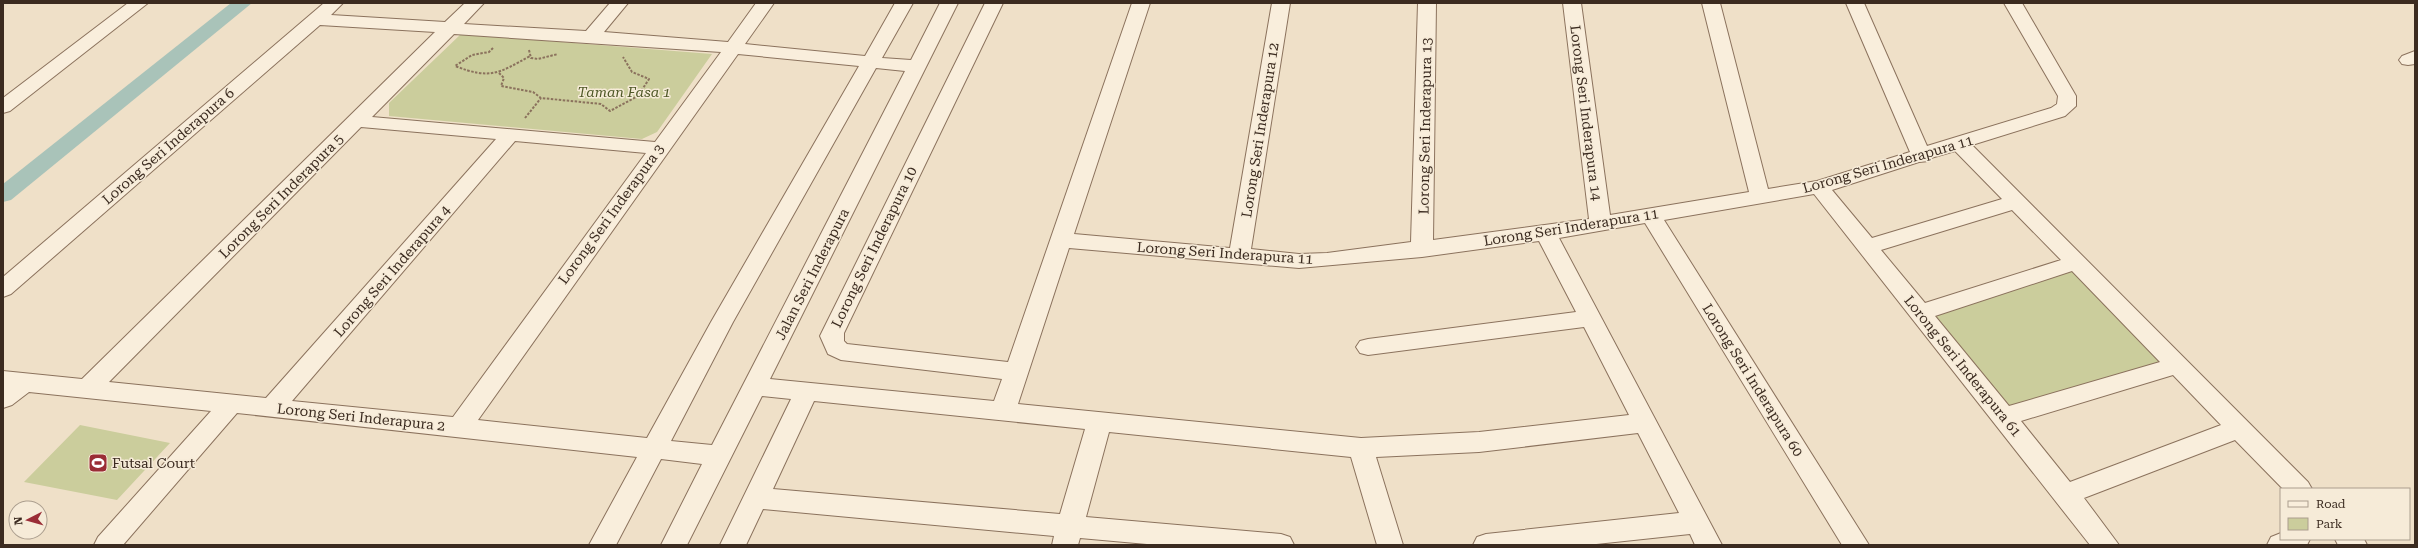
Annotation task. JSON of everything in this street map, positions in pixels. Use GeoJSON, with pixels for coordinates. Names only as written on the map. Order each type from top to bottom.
{"type":"FeatureCollection","features":[{"type":"Feature","properties":{"kind":"street"},"geometry":{"type":"LineString","coordinates":[[3,107],[139,3]]}},
{"type":"Feature","properties":{"kind":"street","name":"Lorong Seri Inderapura 6"},"geometry":{"type":"LineString","coordinates":[[3,289],[334,3]]}},
{"type":"Feature","properties":{"kind":"street","name":"Lorong Seri Inderapura 5"},"geometry":{"type":"LineString","coordinates":[[87,389],[475,3]]}},
{"type":"Feature","properties":{"kind":"street"},"geometry":{"type":"LineString","coordinates":[[590,37],[619,3]]}},
{"type":"Feature","properties":{"kind":"street","name":"Lorong Seri Inderapura 3"},"geometry":{"type":"LineString","coordinates":[[459,427],[658,148],[733,49],[765,3]]}},
{"type":"Feature","properties":{"kind":"street"},"geometry":{"type":"LineString","coordinates":[[602,545],[715,334],[904,3]]}},
{"type":"Feature","properties":{"kind":"street","name":"Jalan Seri Inderapura"},"geometry":{"type":"LineString","coordinates":[[674,545],[949,3]]}},
{"type":"Feature","properties":{"kind":"street","name":"Lorong Seri Inderapura 10"},"geometry":{"type":"LineString","coordinates":[[994,3],[832,333],[831,340],[834,346],[841,352],[1017,372]]}},
{"type":"Feature","properties":{"kind":"street"},"geometry":{"type":"LineString","coordinates":[[1003,412],[1142,3]]}},
{"type":"Feature","properties":{"kind":"street","name":"Lorong Seri Inderapura 12"},"geometry":{"type":"LineString","coordinates":[[1239,256],[1281,3]]}},
{"type":"Feature","properties":{"kind":"street","name":"Lorong Seri Inderapura 13"},"geometry":{"type":"LineString","coordinates":[[1422,250],[1427,3]]}},
{"type":"Feature","properties":{"kind":"street","name":"Lorong Seri Inderapura 14"},"geometry":{"type":"LineString","coordinates":[[1572,3],[1600,223]]}},
{"type":"Feature","properties":{"kind":"street"},"geometry":{"type":"LineString","coordinates":[[1711,3],[1760,197]]}},
{"type":"Feature","properties":{"kind":"street"},"geometry":{"type":"LineString","coordinates":[[1855,3],[1922,157]]}},
{"type":"Feature","properties":{"kind":"street","name":"Lorong Seri Inderapura 11"},"geometry":{"type":"LineString","coordinates":[[1061,240],[1299,261],[1327,260],[1422,250],[1546,233],[1819,188],[1922,157],[2058,112],[2066,106],[2067,96],[2013,3]]}},
{"type":"Feature","properties":{"kind":"street"},"geometry":{"type":"LineString","coordinates":[[315,19],[422,28],[479,28],[916,66]]}},
{"type":"Feature","properties":{"kind":"street"},"geometry":{"type":"LineString","coordinates":[[357,121],[658,148]]}},
{"type":"Feature","properties":{"kind":"street","name":"Lorong Seri Inderapura 4"},"geometry":{"type":"LineString","coordinates":[[272,407],[511,134]]}},
{"type":"Feature","properties":{"kind":"street"},"geometry":{"type":"LineString","coordinates":[[1960,144],[2018,201],[2298,488]]}},
{"type":"Feature","properties":{"kind":"street","name":"Lorong Seri Inderapura 61"},"geometry":{"type":"LineString","coordinates":[[1819,188],[2106,545]]}},
{"type":"Feature","properties":{"kind":"street"},"geometry":{"type":"LineString","coordinates":[[1867,247],[2018,201]]}},
{"type":"Feature","properties":{"kind":"street","name":"Lorong Seri Inderapura 60"},"geometry":{"type":"LineString","coordinates":[[1650,215],[1856,545]]}},
{"type":"Feature","properties":{"kind":"street"},"geometry":{"type":"LineString","coordinates":[[1546,233],[1709,545]]}},
{"type":"Feature","properties":{"kind":"street"},"geometry":{"type":"LineString","coordinates":[[1920,313],[2077,262]]}},
{"type":"Feature","properties":{"kind":"street"},"geometry":{"type":"LineString","coordinates":[[1368,347],[1591,318]]}},
{"type":"Feature","properties":{"kind":"street"},"geometry":{"type":"LineString","coordinates":[[2004,418],[2178,365]]}},
{"type":"Feature","properties":{"kind":"street"},"geometry":{"type":"LineString","coordinates":[[3,399],[13,382]]}},
{"type":"Feature","properties":{"kind":"street","name":"Lorong Seri Inderapura 2"},"geometry":{"type":"LineString","coordinates":[[13,382],[272,407],[653,450],[719,456]]}},
{"type":"Feature","properties":{"kind":"street"},"geometry":{"type":"LineString","coordinates":[[756,386],[806,393],[1361,448],[1479,442],[1645,423]]}},
{"type":"Feature","properties":{"kind":"street"},"geometry":{"type":"LineString","coordinates":[[733,545],[757,498],[806,393]]}},
{"type":"Feature","properties":{"kind":"street"},"geometry":{"type":"LineString","coordinates":[[107,545],[231,404]]}},
{"type":"Feature","properties":{"kind":"street"},"geometry":{"type":"LineString","coordinates":[[1068,535],[1098,422]]}},
{"type":"Feature","properties":{"kind":"street"},"geometry":{"type":"LineString","coordinates":[[2066,494],[2240,428]]}},
{"type":"Feature","properties":{"kind":"street"},"geometry":{"type":"LineString","coordinates":[[1361,448],[1390,545]]}},
{"type":"Feature","properties":{"kind":"street"},"geometry":{"type":"LineString","coordinates":[[757,498],[1068,535],[1281,545]]}},
{"type":"Feature","properties":{"kind":"street"},"geometry":{"type":"LineString","coordinates":[[1486,545],[1697,522]]}},
{"type":"Feature","properties":{"kind":"street"},"geometry":{"type":"LineString","coordinates":[[2280,545],[2294,540]]}},
{"type":"Feature","properties":{"kind":"path"},"geometry":{"type":"LineString","coordinates":[[496,45],[490,52],[472,55],[455,66],[473,73],[499,72],[530,56],[538,59],[561,53]]}},
{"type":"Feature","properties":{"kind":"path"},"geometry":{"type":"LineString","coordinates":[[523,46],[529,48],[530,56]]}},
{"type":"Feature","properties":{"kind":"path"},"geometry":{"type":"LineString","coordinates":[[499,72],[504,78],[501,86],[533,92],[541,98],[601,104],[610,111],[638,96],[649,79],[632,72],[620,51]]}},
{"type":"Feature","properties":{"kind":"path"},"geometry":{"type":"LineString","coordinates":[[511,134],[541,98]]}},
{"type":"Feature","properties":{"kind":"green space","name":"Taman Fasa 1"},"geometry":{"type":"Polygon","coordinates":[[[461,34],[712,54],[657,132],[642,139],[389,116],[389,103],[461,34]]]}},
{"type":"Feature","properties":{"kind":"green space"},"geometry":{"type":"Polygon","coordinates":[[[2077,262],[2178,365],[2004,417],[1920,313],[2077,262]]]}},
{"type":"Feature","properties":{"kind":"green space","name":"Futsal Court"},"geometry":{"type":"Polygon","coordinates":[[[80,425],[170,443],[117,500],[24,482],[80,425]]]}},
{"type":"Feature","properties":{"kind":"waterway"},"geometry":{"type":"LineString","coordinates":[[3,195],[243,3]]}},
{"type":"Feature","properties":{"kind":"place","name":"Futsal Court"},"geometry":{"type":"Point","coordinates":[98,463]}}]}
